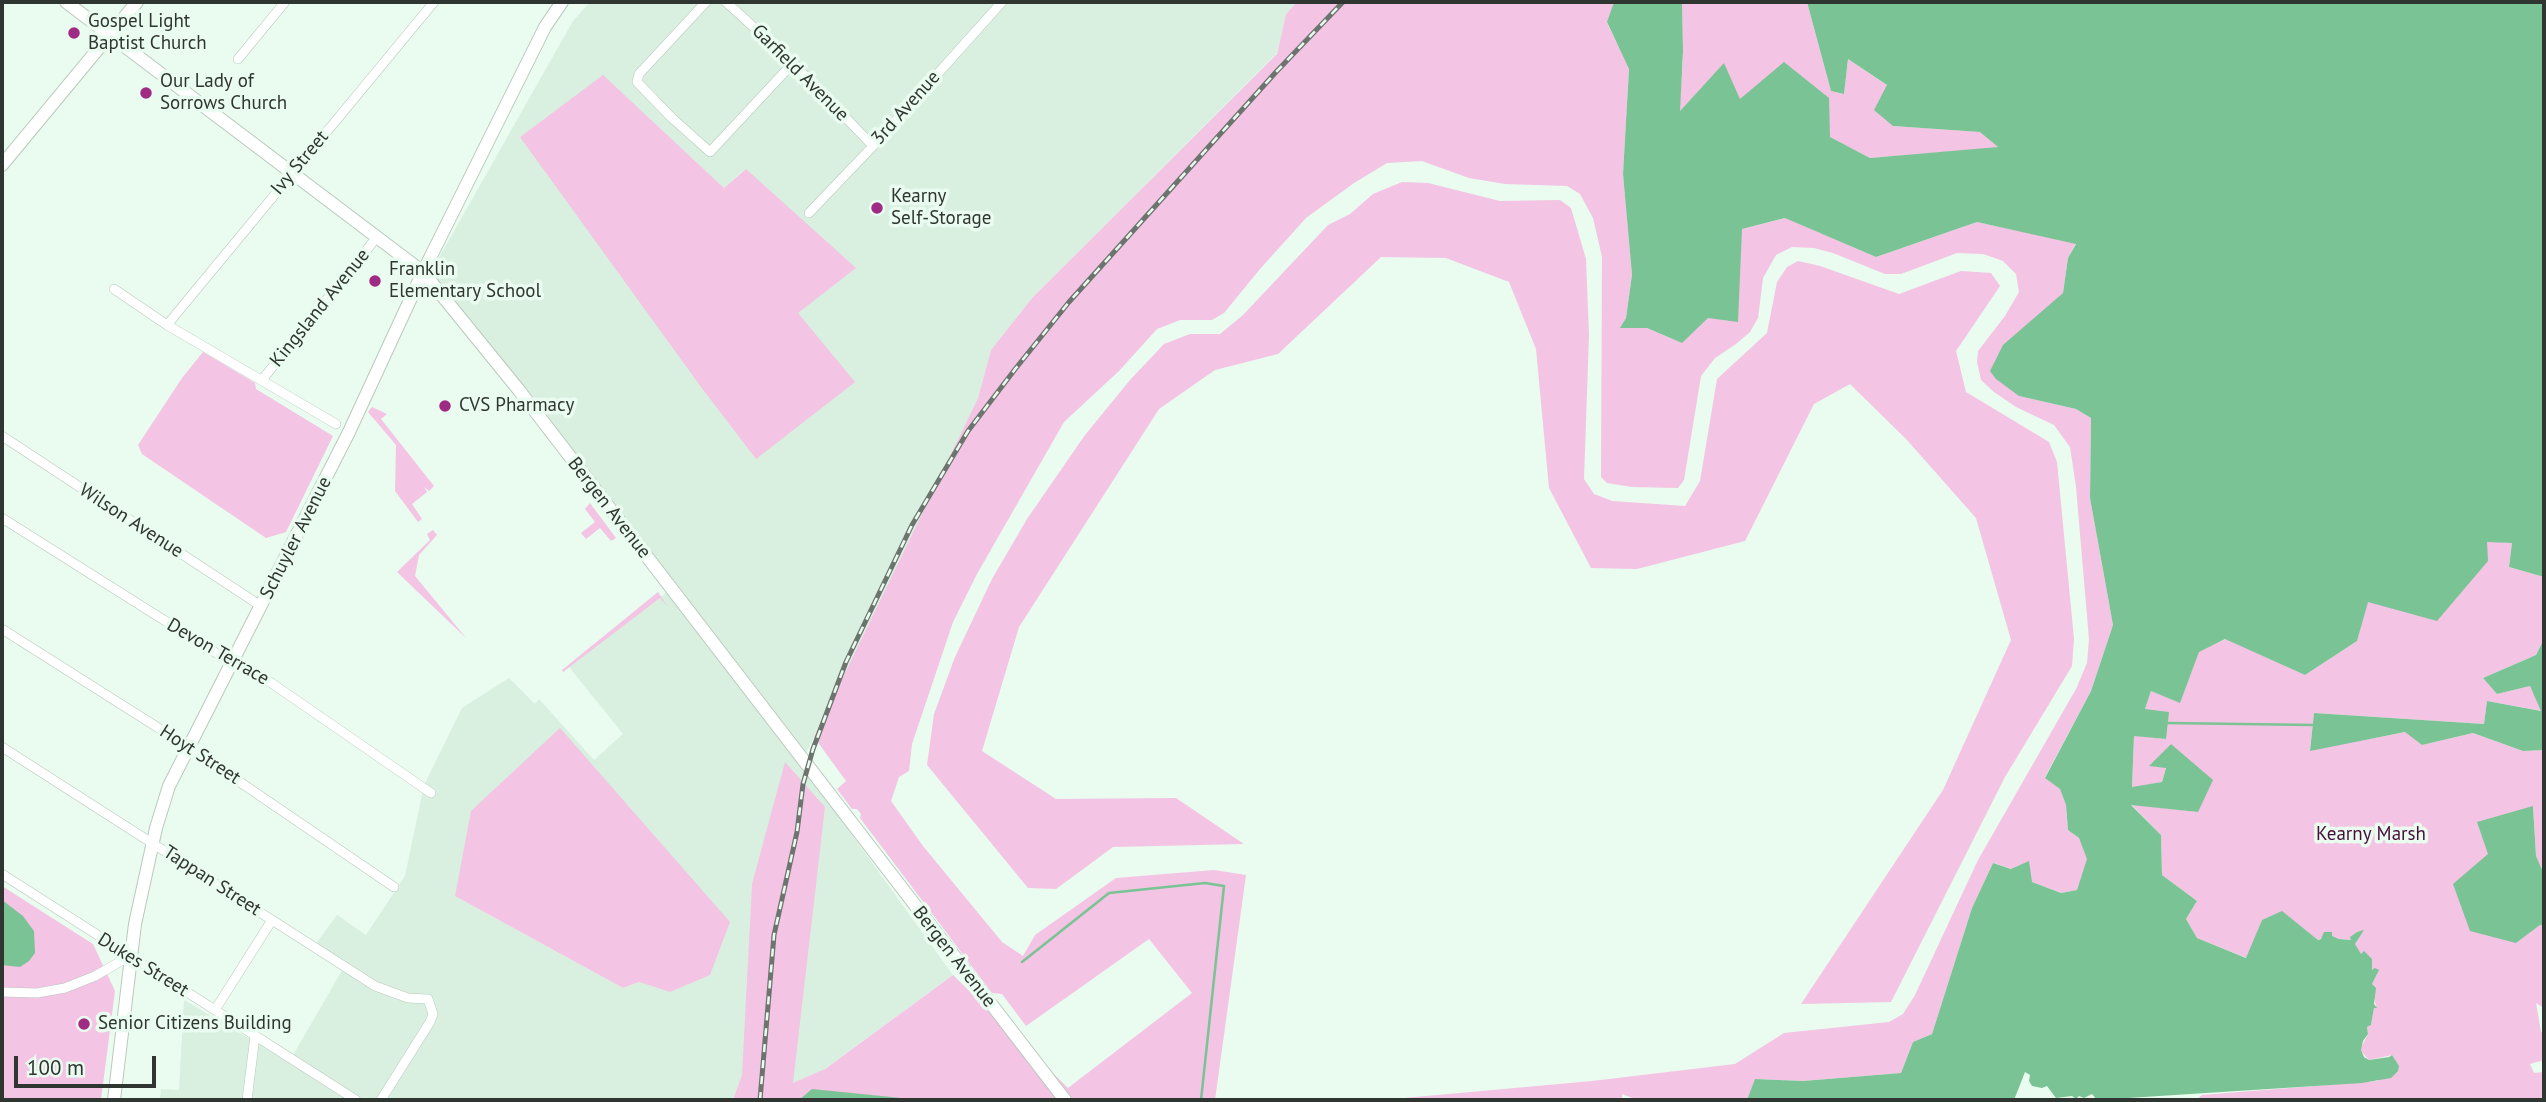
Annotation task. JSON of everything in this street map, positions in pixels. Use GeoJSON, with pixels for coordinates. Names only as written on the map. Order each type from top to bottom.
{"type":"FeatureCollection","features":[{"type":"Feature","properties":{"kind":"street","name":"Bergen Avenue"},"geometry":{"type":"LineString","coordinates":[[66,2],[423,272],[518,389],[1065,1100]]}},
{"type":"Feature","properties":{"kind":"street"},"geometry":{"type":"LineString","coordinates":[[2,165],[137,2]]}},
{"type":"Feature","properties":{"kind":"street"},"geometry":{"type":"LineString","coordinates":[[237,59],[285,2]]}},
{"type":"Feature","properties":{"kind":"street","name":"Ivy Street"},"geometry":{"type":"LineString","coordinates":[[167,325],[434,2]]}},
{"type":"Feature","properties":{"kind":"street","name":"Schuyler Avenue"},"geometry":{"type":"LineString","coordinates":[[114,1100],[131,956],[153,844],[169,786],[349,432],[423,272],[544,27],[562,2]]}},
{"type":"Feature","properties":{"kind":"street"},"geometry":{"type":"LineString","coordinates":[[706,2],[639,74],[637,82],[710,152],[793,63]]}},
{"type":"Feature","properties":{"kind":"street","name":"Garfield Avenue"},"geometry":{"type":"LineString","coordinates":[[726,2],[793,63],[873,146]]}},
{"type":"Feature","properties":{"kind":"street","name":"3rd Avenue"},"geometry":{"type":"LineString","coordinates":[[809,213],[1002,2]]}},
{"type":"Feature","properties":{"kind":"street","name":"Kingsland Avenue"},"geometry":{"type":"LineString","coordinates":[[262,380],[377,237]]}},
{"type":"Feature","properties":{"kind":"street"},"geometry":{"type":"LineString","coordinates":[[114,289],[167,325],[336,424]]}},
{"type":"Feature","properties":{"kind":"street","name":"Wilson Avenue"},"geometry":{"type":"LineString","coordinates":[[2,436],[261,606]]}},
{"type":"Feature","properties":{"kind":"street","name":"Devon Terrace"},"geometry":{"type":"LineString","coordinates":[[2,518],[232,663],[254,671],[431,793]]}},
{"type":"Feature","properties":{"kind":"street","name":"Hoyt Street"},"geometry":{"type":"LineString","coordinates":[[2,629],[187,746],[394,887]]}},
{"type":"Feature","properties":{"kind":"street","name":"Tappan Street"},"geometry":{"type":"LineString","coordinates":[[2,747],[375,986],[408,998],[428,999],[433,1014],[430,1022],[382,1100]]}},
{"type":"Feature","properties":{"kind":"street","name":"Dukes Street"},"geometry":{"type":"LineString","coordinates":[[2,874],[356,1100]]}},
{"type":"Feature","properties":{"kind":"street"},"geometry":{"type":"LineString","coordinates":[[215,1010],[272,920]]}},
{"type":"Feature","properties":{"kind":"street"},"geometry":{"type":"LineString","coordinates":[[2,992],[37,993],[65,988],[95,976],[131,956]]}},
{"type":"Feature","properties":{"kind":"street"},"geometry":{"type":"LineString","coordinates":[[247,1100],[255,1036]]}},
{"type":"Feature","properties":{"kind":"shaded area"},"geometry":{"type":"Polygon","coordinates":[[[590,2],[1297,2],[1286,14],[1277,53],[1032,298],[991,350],[978,398],[801,764],[953,975],[782,1100],[160,1100],[161,1089],[179,1090],[184,1000],[289,1062],[344,967],[314,946],[337,915],[366,935],[405,876],[424,785],[462,708],[509,678],[535,704],[539,699],[594,760],[623,734],[569,667],[666,593],[665,579],[428,277],[573,21],[590,2]],[[603,76],[520,137],[798,312],[745,169],[724,188],[603,76]],[[455,896],[623,988],[639,982],[670,992],[455,896]]]}},
{"type":"Feature","properties":{"kind":"shaded area"},"geometry":{"type":"Polygon","coordinates":[[[1614,2],[1682,2],[1680,111],[1724,63],[1740,99],[1784,62],[1829,98],[1830,137],[1870,158],[1998,147],[1980,132],[1893,126],[1874,110],[1887,85],[1848,59],[1844,94],[1831,91],[1807,2],[2544,2],[2544,577],[2509,567],[2512,543],[2487,542],[2488,561],[2437,621],[2368,602],[2357,641],[2305,675],[2225,639],[2199,652],[2180,703],[2151,691],[2145,709],[2169,712],[2166,739],[2134,736],[2132,787],[2162,782],[2166,768],[2149,766],[2171,744],[2213,780],[2198,812],[2131,805],[2161,835],[2162,875],[2197,901],[2186,919],[2197,938],[2246,958],[2262,920],[2282,911],[2318,940],[2324,932],[2332,932],[2332,936],[2339,939],[2351,940],[2350,937],[2364,930],[2355,944],[2361,954],[2364,951],[2372,959],[2372,970],[2379,970],[2372,984],[2376,988],[2374,1004],[2377,1008],[2374,1008],[2371,1025],[2367,1027],[2368,1034],[2361,1050],[2369,1060],[2392,1055],[2399,1066],[2391,1078],[2362,1083],[2097,1100],[2092,1094],[2076,1099],[2072,1096],[2056,1098],[2047,1086],[2032,1086],[2030,1075],[2025,1072],[2014,1100],[1747,1100],[1755,1079],[1803,1081],[1901,1073],[1913,1042],[1932,1034],[1972,908],[1993,863],[2011,869],[2029,861],[2032,882],[2061,893],[2077,890],[2087,859],[2079,838],[2068,830],[2066,805],[2060,789],[2045,778],[2091,691],[2113,625],[2090,498],[2091,418],[2076,409],[2019,396],[1996,379],[1990,371],[2003,345],[2063,293],[2068,258],[2076,244],[1977,222],[1876,257],[1785,218],[1742,229],[1738,322],[1708,318],[1682,343],[1647,328],[1620,328],[1626,318],[1632,275],[1623,174],[1629,69],[1607,22],[1614,2]]]}},
{"type":"Feature","properties":{"kind":"shaded area"},"geometry":{"type":"Polygon","coordinates":[[[2544,639],[2544,750],[2523,751],[2473,733],[2422,745],[2405,732],[2310,751],[2314,713],[2484,724],[2487,701],[2541,711],[2530,686],[2497,694],[2483,678],[2536,655],[2544,639]]]}},
{"type":"Feature","properties":{"kind":"shaded area"},"geometry":{"type":"Polygon","coordinates":[[[2533,806],[2536,856],[2544,874],[2544,925],[2540,925],[2516,943],[2470,931],[2453,884],[2488,854],[2477,822],[2533,806]]]}},
{"type":"Feature","properties":{"kind":"shaded area"},"geometry":{"type":"Polygon","coordinates":[[[2,900],[23,916],[34,931],[35,953],[20,967],[2,965],[2,900]]]}},
{"type":"Feature","properties":{"kind":"shaded area"},"geometry":{"type":"Polygon","coordinates":[[[812,1089],[911,1099],[915,1100],[799,1100],[812,1089]]]}},
{"type":"Feature","properties":{"kind":"green space"},"geometry":{"type":"Polygon","coordinates":[[[1297,2],[1614,2],[1607,23],[1629,68],[1623,174],[1632,275],[1626,318],[1621,328],[1647,328],[1682,343],[1742,229],[1786,218],[1876,257],[1977,222],[2076,243],[2068,258],[2063,293],[2047,309],[2019,396],[2076,409],[2091,418],[2090,498],[2113,625],[2091,691],[2045,777],[2060,789],[2066,805],[2068,830],[2079,838],[2088,859],[2077,890],[2061,893],[2032,882],[2012,869],[1993,863],[1972,908],[1932,1034],[1913,1042],[1901,1073],[1803,1081],[1756,1079],[1747,1100],[1638,1100],[1622,1094],[1622,1100],[1382,1100],[1592,1081],[1735,1064],[1784,1033],[1889,1022],[1903,1014],[1915,995],[1978,860],[2076,689],[2087,663],[2089,639],[2070,447],[2054,425],[2016,407],[1981,380],[1977,362],[1978,351],[2005,316],[2019,292],[2016,274],[2003,261],[1983,254],[1957,253],[1901,274],[1885,274],[1814,248],[1792,247],[1776,255],[1763,278],[1758,318],[1750,332],[1715,358],[1701,376],[1684,480],[1678,488],[1632,487],[1607,483],[1601,477],[1602,257],[1593,218],[1580,194],[1567,186],[1505,184],[1469,178],[1422,161],[1387,163],[1306,218],[1224,313],[1212,320],[1180,320],[1157,329],[1119,371],[1064,422],[977,574],[953,622],[912,744],[909,771],[899,777],[891,801],[923,846],[1002,942],[1023,956],[1035,935],[1116,878],[1214,870],[1246,875],[1215,1100],[733,1100],[742,1075],[752,884],[785,762],[825,807],[793,1083],[825,1069],[953,975],[1068,1088],[1192,993],[1149,939],[1026,1026],[1002,994],[992,993],[860,818],[861,814],[857,809],[852,809],[837,789],[846,781],[814,737],[978,398],[991,350],[1032,298],[1277,54],[1286,14],[1297,2]]]}},
{"type":"Feature","properties":{"kind":"green space"},"geometry":{"type":"Polygon","coordinates":[[[1682,2],[1807,2],[1831,91],[1844,94],[1848,59],[1888,86],[1893,126],[1981,132],[1999,148],[1870,158],[1829,137],[1828,98],[1740,100],[1724,64],[1679,112],[1683,60],[1682,2]]]}},
{"type":"Feature","properties":{"kind":"green space"},"geometry":{"type":"Polygon","coordinates":[[[603,75],[724,188],[746,169],[856,268],[798,313],[855,382],[756,459],[520,137],[603,75]]]}},
{"type":"Feature","properties":{"kind":"green space"},"geometry":{"type":"Polygon","coordinates":[[[1402,182],[1428,183],[1500,201],[1560,200],[1571,208],[1586,259],[1589,335],[1584,479],[1594,494],[1612,501],[1685,506],[1700,481],[1717,379],[1767,333],[1777,282],[1787,267],[1798,261],[1820,266],[1899,294],[1961,271],[1991,273],[2000,286],[1956,351],[1966,392],[2049,442],[2057,462],[2074,639],[2072,666],[2005,777],[1891,1002],[1801,1004],[1943,790],[2011,640],[1976,518],[1907,440],[1850,384],[1814,404],[1745,541],[1637,569],[1591,568],[1549,488],[1536,349],[1509,282],[1446,258],[1381,257],[1278,354],[1215,370],[1159,409],[1019,627],[982,751],[1056,799],[1176,798],[1244,844],[1113,847],[1056,889],[1028,888],[927,765],[934,714],[955,657],[992,579],[1027,519],[1085,435],[1164,344],[1190,334],[1220,334],[1243,315],[1328,225],[1350,214],[1373,194],[1402,182]]]}},
{"type":"Feature","properties":{"kind":"green space"},"geometry":{"type":"Polygon","coordinates":[[[203,352],[255,383],[256,389],[333,436],[286,532],[266,538],[142,454],[138,445],[182,378],[203,352]]]}},
{"type":"Feature","properties":{"kind":"green space"},"geometry":{"type":"Polygon","coordinates":[[[372,407],[387,414],[381,419],[434,486],[429,491],[424,487],[427,492],[412,504],[422,519],[418,522],[395,491],[396,445],[368,412],[372,407]]]}},
{"type":"Feature","properties":{"kind":"green space"},"geometry":{"type":"Polygon","coordinates":[[[590,503],[616,538],[611,541],[600,528],[586,539],[581,533],[595,522],[585,509],[590,503]]]}},
{"type":"Feature","properties":{"kind":"green space"},"geometry":{"type":"Polygon","coordinates":[[[433,530],[437,535],[419,555],[415,576],[466,638],[397,572],[430,540],[427,534],[433,530]]]}},
{"type":"Feature","properties":{"kind":"green space","name":"Kearny Marsh"},"geometry":{"type":"Polygon","coordinates":[[[2487,541],[2512,543],[2509,567],[2544,577],[2544,639],[2536,655],[2483,678],[2497,694],[2530,686],[2542,711],[2487,701],[2484,724],[2314,713],[2310,750],[2406,732],[2422,745],[2473,733],[2523,751],[2544,750],[2544,874],[2536,856],[2533,806],[2488,854],[2516,943],[2541,924],[2544,925],[2544,1008],[2536,1003],[2541,1032],[2544,1033],[2544,1060],[2530,1064],[2534,1073],[2544,1072],[2544,1100],[2196,1100],[2202,1095],[2377,1081],[2383,1078],[2393,1058],[2392,1055],[2369,1060],[2360,1050],[2376,1007],[2372,984],[2377,974],[2355,944],[2363,931],[2357,932],[2351,937],[2352,940],[2339,939],[2332,936],[2332,932],[2318,940],[2282,912],[2262,920],[2247,958],[2197,938],[2186,919],[2197,901],[2162,875],[2161,835],[2131,804],[2198,812],[2171,744],[2150,766],[2166,767],[2162,782],[2132,788],[2134,735],[2165,739],[2145,709],[2151,691],[2180,702],[2199,651],[2226,639],[2305,675],[2357,641],[2367,602],[2487,541]]]}},
{"type":"Feature","properties":{"kind":"green space"},"geometry":{"type":"Polygon","coordinates":[[[658,592],[668,607],[660,598],[563,672],[562,670],[658,592]]]}},
{"type":"Feature","properties":{"kind":"green space"},"geometry":{"type":"Polygon","coordinates":[[[560,728],[730,922],[710,975],[670,992],[639,982],[623,988],[455,896],[471,811],[560,728]]]}},
{"type":"Feature","properties":{"kind":"green space"},"geometry":{"type":"Polygon","coordinates":[[[2,886],[93,944],[115,991],[101,1100],[2,1100],[2,886]]]}},
{"type":"Feature","properties":{"kind":"waterway"},"geometry":{"type":"LineString","coordinates":[[2168,723],[2313,725]]}},
{"type":"Feature","properties":{"kind":"waterway"},"geometry":{"type":"LineString","coordinates":[[1022,962],[1109,893],[1205,883],[1224,886],[1201,1100]]}},
{"type":"Feature","properties":{"kind":"railway"},"geometry":{"type":"LineString","coordinates":[[760,1100],[774,935],[797,832],[803,784],[813,749],[846,662],[912,525],[968,431],[1069,302],[1276,72],[1343,2]]}},
{"type":"Feature","properties":{"kind":"place","name":"Gospel Light Baptist Church"},"geometry":{"type":"Point","coordinates":[74,33]}},
{"type":"Feature","properties":{"kind":"place","name":"Our Lady of Sorrows Church"},"geometry":{"type":"Point","coordinates":[146,93]}},
{"type":"Feature","properties":{"kind":"place","name":"Kearny Self-Storage"},"geometry":{"type":"Point","coordinates":[877,208]}},
{"type":"Feature","properties":{"kind":"place","name":"Franklin Elementary School"},"geometry":{"type":"Point","coordinates":[375,281]}},
{"type":"Feature","properties":{"kind":"place","name":"CVS Pharmacy"},"geometry":{"type":"Point","coordinates":[445,406]}},
{"type":"Feature","properties":{"kind":"place","name":"Senior Citizens Building"},"geometry":{"type":"Point","coordinates":[84,1024]}}]}
